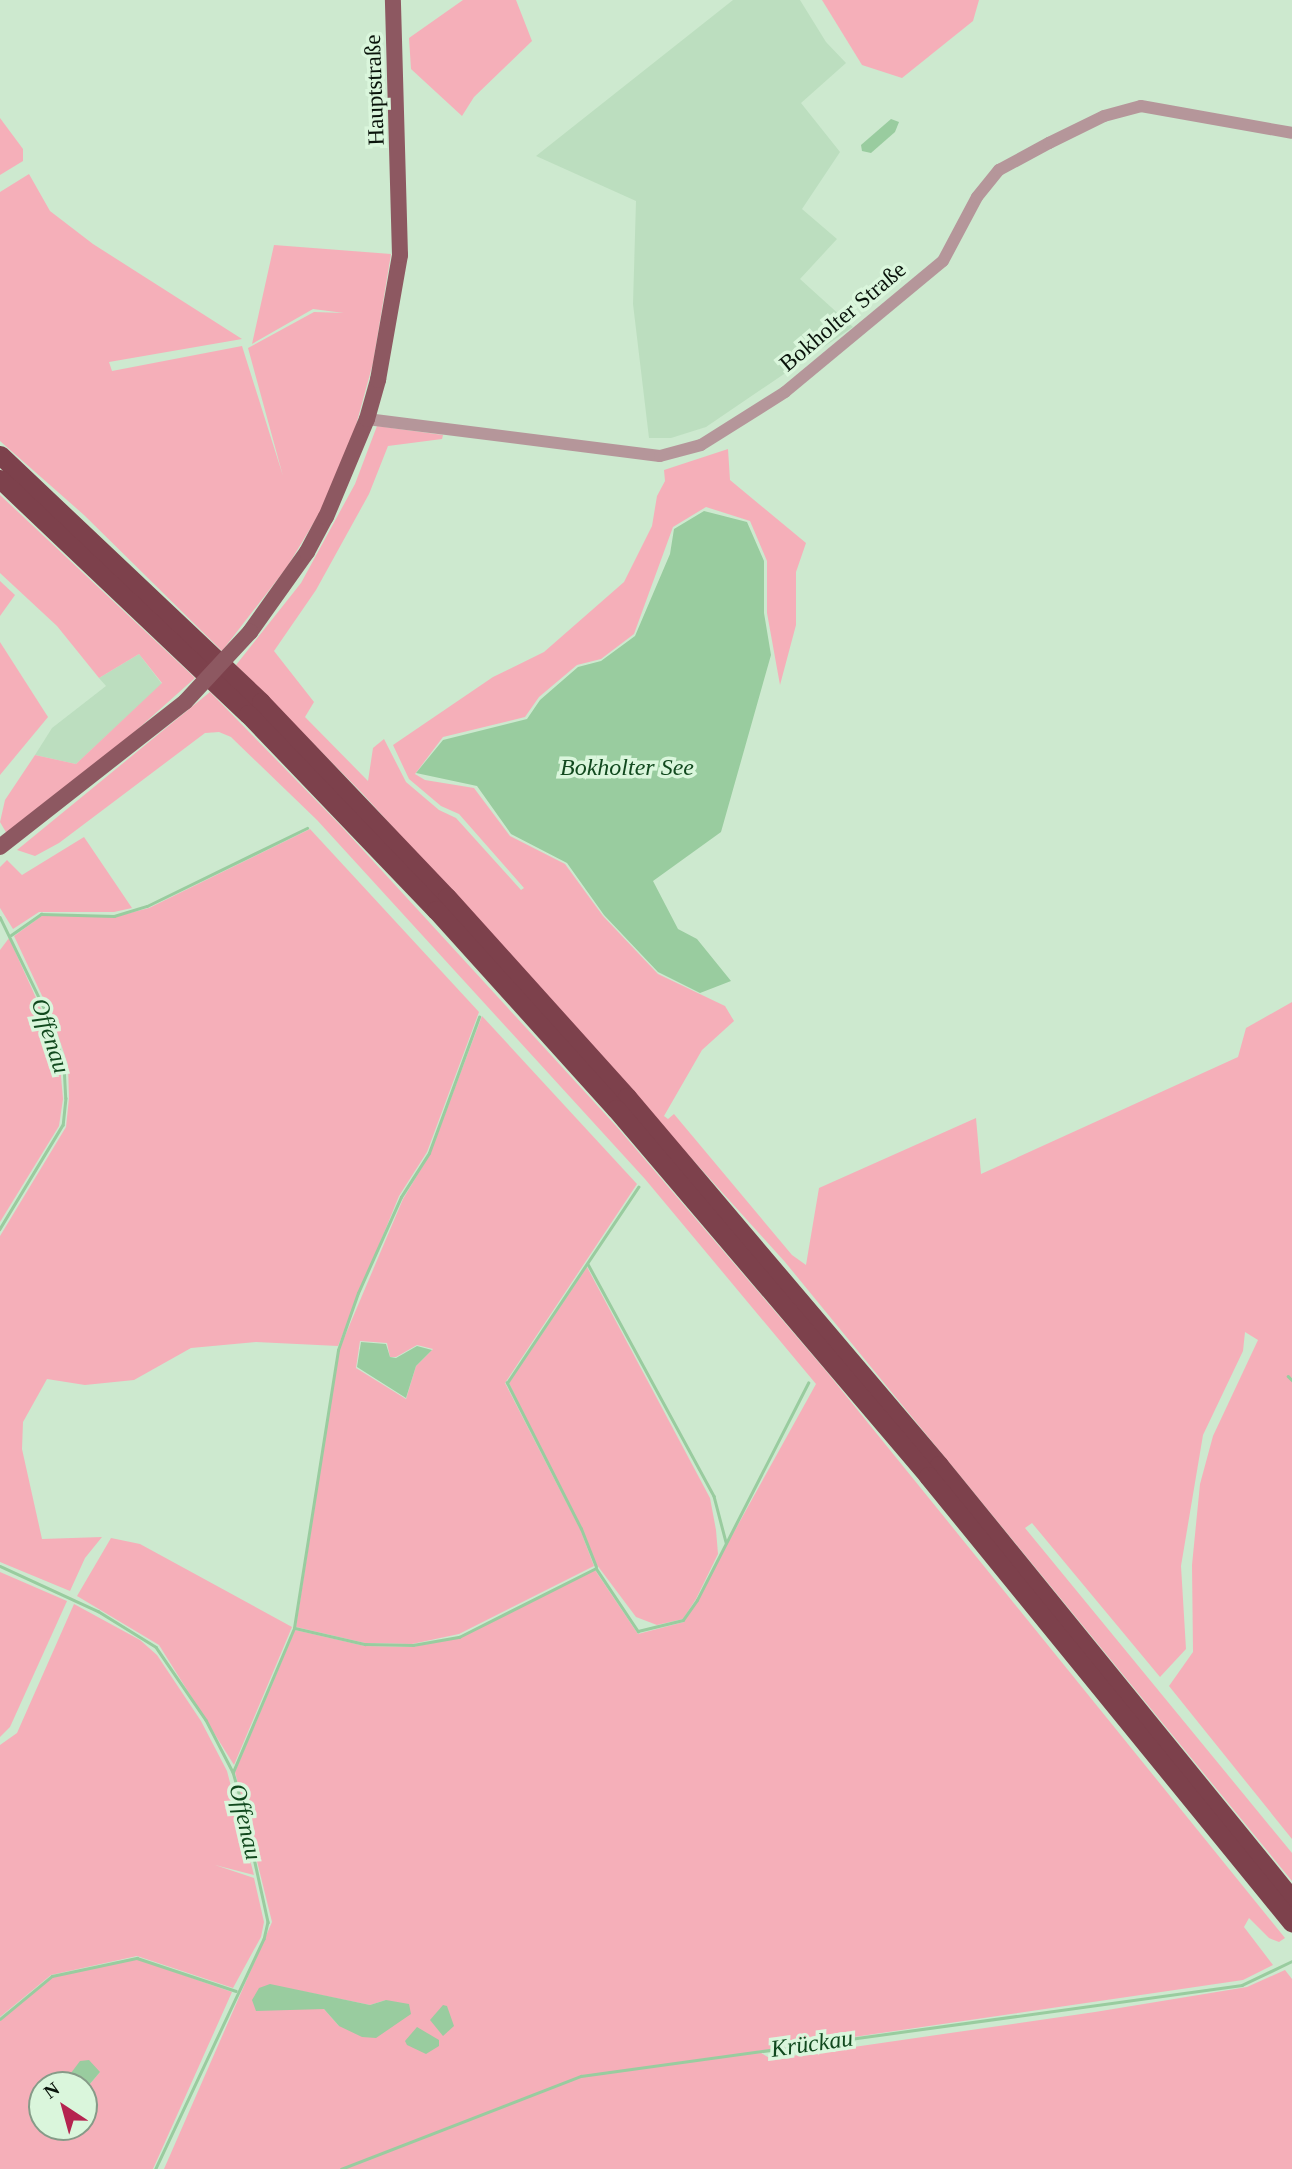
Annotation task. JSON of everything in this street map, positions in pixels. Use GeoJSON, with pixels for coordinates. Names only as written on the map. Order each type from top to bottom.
{"type":"FeatureCollection","features":[{"type":"Feature","properties":{"kind":"highway"},"geometry":{"type":"LineString","coordinates":[[0,456],[261,702],[447,897],[627,1097],[939,1465],[1289,1912]]}},
{"type":"Feature","properties":{"kind":"highway"},"geometry":{"type":"LineString","coordinates":[[0,479],[248,713],[436,910],[616,1110],[928,1476],[1289,1912]]}},
{"type":"Feature","properties":{"kind":"main road","name":"Hauptstraße"},"geometry":{"type":"LineString","coordinates":[[0,847],[185,702],[250,632],[307,552],[367,419],[394,297],[401,178],[394,0]]}},
{"type":"Feature","properties":{"kind":"street","name":"Bokholter Straße"},"geometry":{"type":"LineString","coordinates":[[367,419],[660,456],[701,445],[785,392],[943,261],[977,197],[999,170],[1039,148],[1104,116],[1141,106],[1292,133]]}},
{"type":"Feature","properties":{"kind":"shaded area"},"geometry":{"type":"Polygon","coordinates":[[[463,0],[516,0],[532,41],[474,97],[462,116],[411,69],[409,38],[463,0]]]}},
{"type":"Feature","properties":{"kind":"shaded area"},"geometry":{"type":"Polygon","coordinates":[[[733,0],[800,0],[826,42],[846,63],[801,103],[840,152],[802,209],[837,239],[800,279],[853,327],[706,427],[671,438],[649,438],[633,304],[636,201],[536,156],[733,0]]]}},
{"type":"Feature","properties":{"kind":"shaded area"},"geometry":{"type":"Polygon","coordinates":[[[822,0],[979,0],[973,21],[902,78],[862,65],[822,0]]]}},
{"type":"Feature","properties":{"kind":"shaded area"},"geometry":{"type":"Polygon","coordinates":[[[0,118],[23,149],[23,161],[0,175],[0,118]]]}},
{"type":"Feature","properties":{"kind":"shaded area"},"geometry":{"type":"Polygon","coordinates":[[[29,174],[50,211],[93,244],[242,339],[109,362],[112,371],[242,346],[283,476],[248,348],[314,312],[344,313],[313,309],[252,344],[274,245],[391,254],[373,363],[355,429],[322,509],[287,567],[222,651],[84,515],[0,441],[0,192],[29,174]]]}},
{"type":"Feature","properties":{"kind":"shaded area"},"geometry":{"type":"Polygon","coordinates":[[[377,426],[443,435],[442,439],[388,446],[369,494],[316,590],[274,651],[314,702],[305,717],[368,781],[373,748],[384,739],[406,782],[439,810],[456,818],[521,890],[524,888],[459,814],[441,806],[409,779],[393,745],[493,677],[544,652],[624,582],[652,526],[657,496],[665,481],[664,470],[728,449],[730,480],[806,543],[796,572],[796,625],[780,685],[767,613],[767,561],[750,521],[706,507],[673,527],[634,634],[601,659],[577,665],[539,697],[525,717],[443,737],[415,774],[425,780],[474,788],[510,836],[565,864],[603,916],[658,974],[725,1006],[734,1021],[702,1050],[664,1116],[668,1119],[674,1114],[792,1255],[806,1265],[819,1188],[976,1118],[981,1174],[1238,1057],[1246,1028],[1292,1002],[1292,1839],[1169,1686],[1193,1652],[1192,1565],[1200,1484],[1213,1436],[1258,1340],[1245,1332],[1243,1351],[1203,1435],[1181,1566],[1186,1649],[1160,1677],[1032,1523],[1025,1528],[1292,1853],[1292,1881],[785,1262],[363,794],[236,665],[301,583],[355,484],[377,426]]]}},
{"type":"Feature","properties":{"kind":"shaded area"},"geometry":{"type":"Polygon","coordinates":[[[0,495],[195,678],[102,761],[7,834],[0,822],[5,800],[35,755],[76,764],[162,683],[139,654],[99,678],[57,626],[0,573],[0,495]]]}},
{"type":"Feature","properties":{"kind":"shaded area"},"geometry":{"type":"Polygon","coordinates":[[[0,581],[15,595],[0,616],[0,581]]]}},
{"type":"Feature","properties":{"kind":"shaded area"},"geometry":{"type":"Polygon","coordinates":[[[0,642],[48,717],[0,775],[0,642]]]}},
{"type":"Feature","properties":{"kind":"shaded area"},"geometry":{"type":"Polygon","coordinates":[[[139,654],[162,684],[76,764],[35,755],[52,728],[106,686],[99,678],[139,654]]]}},
{"type":"Feature","properties":{"kind":"shaded area"},"geometry":{"type":"Polygon","coordinates":[[[210,692],[340,825],[617,1127],[826,1371],[1285,1938],[1279,1942],[1269,1938],[1249,1918],[1244,1927],[1273,1965],[1243,1980],[758,2051],[771,2059],[1095,2012],[1247,1987],[1285,1970],[1292,1979],[1292,2169],[164,2169],[272,1922],[235,1772],[295,1630],[365,1646],[412,1647],[459,1638],[595,1570],[638,1634],[684,1622],[816,1384],[645,1179],[317,820],[231,737],[219,732],[205,733],[59,843],[35,856],[17,850],[210,692]],[[291,1989],[278,2009],[324,2009],[339,2026],[386,2000],[370,2005],[291,1989]]]}},
{"type":"Feature","properties":{"kind":"shaded area"},"geometry":{"type":"Polygon","coordinates":[[[310,829],[479,1012],[427,1152],[399,1196],[338,1346],[256,1342],[191,1348],[134,1380],[85,1385],[47,1379],[23,1422],[22,1449],[42,1539],[102,1537],[85,1558],[70,1591],[0,1562],[0,1236],[66,1127],[69,1098],[68,1065],[52,1017],[14,936],[43,915],[114,917],[149,908],[310,829]]]}},
{"type":"Feature","properties":{"kind":"shaded area"},"geometry":{"type":"Polygon","coordinates":[[[84,837],[132,908],[114,912],[39,912],[13,929],[0,908],[0,867],[7,860],[22,875],[84,837]]]}},
{"type":"Feature","properties":{"kind":"shaded area"},"geometry":{"type":"Polygon","coordinates":[[[9,938],[46,1020],[60,1065],[63,1099],[59,1126],[0,1222],[0,950],[9,938]]]}},
{"type":"Feature","properties":{"kind":"shaded area"},"geometry":{"type":"Polygon","coordinates":[[[482,1016],[637,1184],[505,1383],[580,1529],[594,1566],[459,1634],[412,1644],[365,1643],[296,1627],[339,1350],[403,1199],[430,1154],[482,1016]],[[360,1341],[356,1368],[406,1399],[416,1366],[433,1349],[417,1345],[396,1357],[390,1357],[387,1343],[360,1341]]]}},
{"type":"Feature","properties":{"kind":"shaded area"},"geometry":{"type":"Polygon","coordinates":[[[587,1267],[710,1498],[718,1554],[683,1619],[657,1625],[636,1617],[597,1565],[509,1383],[587,1267]]]}},
{"type":"Feature","properties":{"kind":"shaded area"},"geometry":{"type":"Polygon","coordinates":[[[111,1538],[140,1544],[292,1627],[234,1765],[159,1645],[77,1596],[111,1538]]]}},
{"type":"Feature","properties":{"kind":"shaded area"},"geometry":{"type":"Polygon","coordinates":[[[0,1572],[67,1601],[10,1727],[0,1737],[0,1572]]]}},
{"type":"Feature","properties":{"kind":"shaded area"},"geometry":{"type":"Polygon","coordinates":[[[74,1604],[140,1640],[157,1655],[201,1721],[227,1771],[254,1875],[215,1865],[254,1878],[264,1922],[261,1937],[233,1988],[137,1956],[51,1975],[0,2017],[0,1745],[17,1733],[74,1604]]]}},
{"type":"Feature","properties":{"kind":"shaded area"},"geometry":{"type":"Polygon","coordinates":[[[137,1959],[232,1992],[153,2169],[0,2169],[0,2021],[53,1977],[137,1959]]]}},
{"type":"Feature","properties":{"kind":"water"},"geometry":{"type":"Polygon","coordinates":[[[891,119],[899,122],[895,132],[871,153],[862,151],[861,145],[891,119]]]}},
{"type":"Feature","properties":{"kind":"water","name":"Bokholter See"},"geometry":{"type":"Polygon","coordinates":[[[704,511],[747,522],[764,561],[764,613],[771,655],[721,832],[653,881],[678,929],[697,939],[731,981],[700,993],[658,972],[604,915],[567,863],[511,834],[477,786],[416,773],[443,740],[527,719],[540,700],[578,667],[601,661],[635,636],[670,554],[674,529],[704,511]]]}},
{"type":"Feature","properties":{"kind":"water"},"geometry":{"type":"Polygon","coordinates":[[[361,1342],[386,1344],[390,1357],[396,1358],[417,1346],[432,1350],[416,1366],[406,1398],[357,1367],[361,1342]]]}},
{"type":"Feature","properties":{"kind":"water"},"geometry":{"type":"Polygon","coordinates":[[[270,1984],[370,2005],[386,2000],[409,2004],[411,2014],[376,2038],[362,2037],[339,2026],[324,2009],[256,2011],[252,2000],[259,1988],[270,1984]]]}},
{"type":"Feature","properties":{"kind":"water"},"geometry":{"type":"Polygon","coordinates":[[[443,2005],[447,2006],[454,2026],[443,2036],[430,2020],[443,2005]]]}},
{"type":"Feature","properties":{"kind":"water"},"geometry":{"type":"Polygon","coordinates":[[[417,2027],[439,2040],[439,2046],[426,2054],[407,2045],[405,2041],[417,2027]]]}},
{"type":"Feature","properties":{"kind":"water"},"geometry":{"type":"Polygon","coordinates":[[[89,2060],[100,2072],[98,2074],[98,2071],[72,2071],[80,2061],[89,2060]]]}},
{"type":"Feature","properties":{"kind":"waterway"},"geometry":{"type":"LineString","coordinates":[[11,935],[41,914],[114,916],[147,906],[307,828]]}},
{"type":"Feature","properties":{"kind":"waterway","name":"Offenau"},"geometry":{"type":"LineString","coordinates":[[0,917],[49,1018],[64,1065],[66,1098],[63,1125],[0,1229]]}},
{"type":"Feature","properties":{"kind":"waterway"},"geometry":{"type":"LineString","coordinates":[[233,1772],[294,1628],[338,1350],[358,1293],[401,1197],[429,1153],[479,1017]]}},
{"type":"Feature","properties":{"kind":"waterway"},"geometry":{"type":"LineString","coordinates":[[596,1567],[581,1529],[507,1383],[638,1187]]}},
{"type":"Feature","properties":{"kind":"waterway"},"geometry":{"type":"LineString","coordinates":[[588,1264],[714,1496],[726,1542]]}},
{"type":"Feature","properties":{"kind":"waterway"},"geometry":{"type":"LineString","coordinates":[[1288,1376],[1292,1380]]}},
{"type":"Feature","properties":{"kind":"waterway"},"geometry":{"type":"LineString","coordinates":[[295,1628],[365,1644],[413,1645],[459,1637],[596,1568],[638,1631],[683,1620],[697,1600],[808,1383]]}},
{"type":"Feature","properties":{"kind":"waterway","name":"Offenau"},"geometry":{"type":"LineString","coordinates":[[0,1566],[98,1611],[156,1647],[206,1720],[233,1772],[243,1808],[268,1922],[264,1939],[156,2169]]}},
{"type":"Feature","properties":{"kind":"waterway"},"geometry":{"type":"LineString","coordinates":[[0,2019],[52,1976],[137,1958],[236,1991]]}},
{"type":"Feature","properties":{"kind":"waterway","name":"Krückau"},"geometry":{"type":"LineString","coordinates":[[341,2169],[581,2076],[1242,1985],[1292,1961]]}}]}
